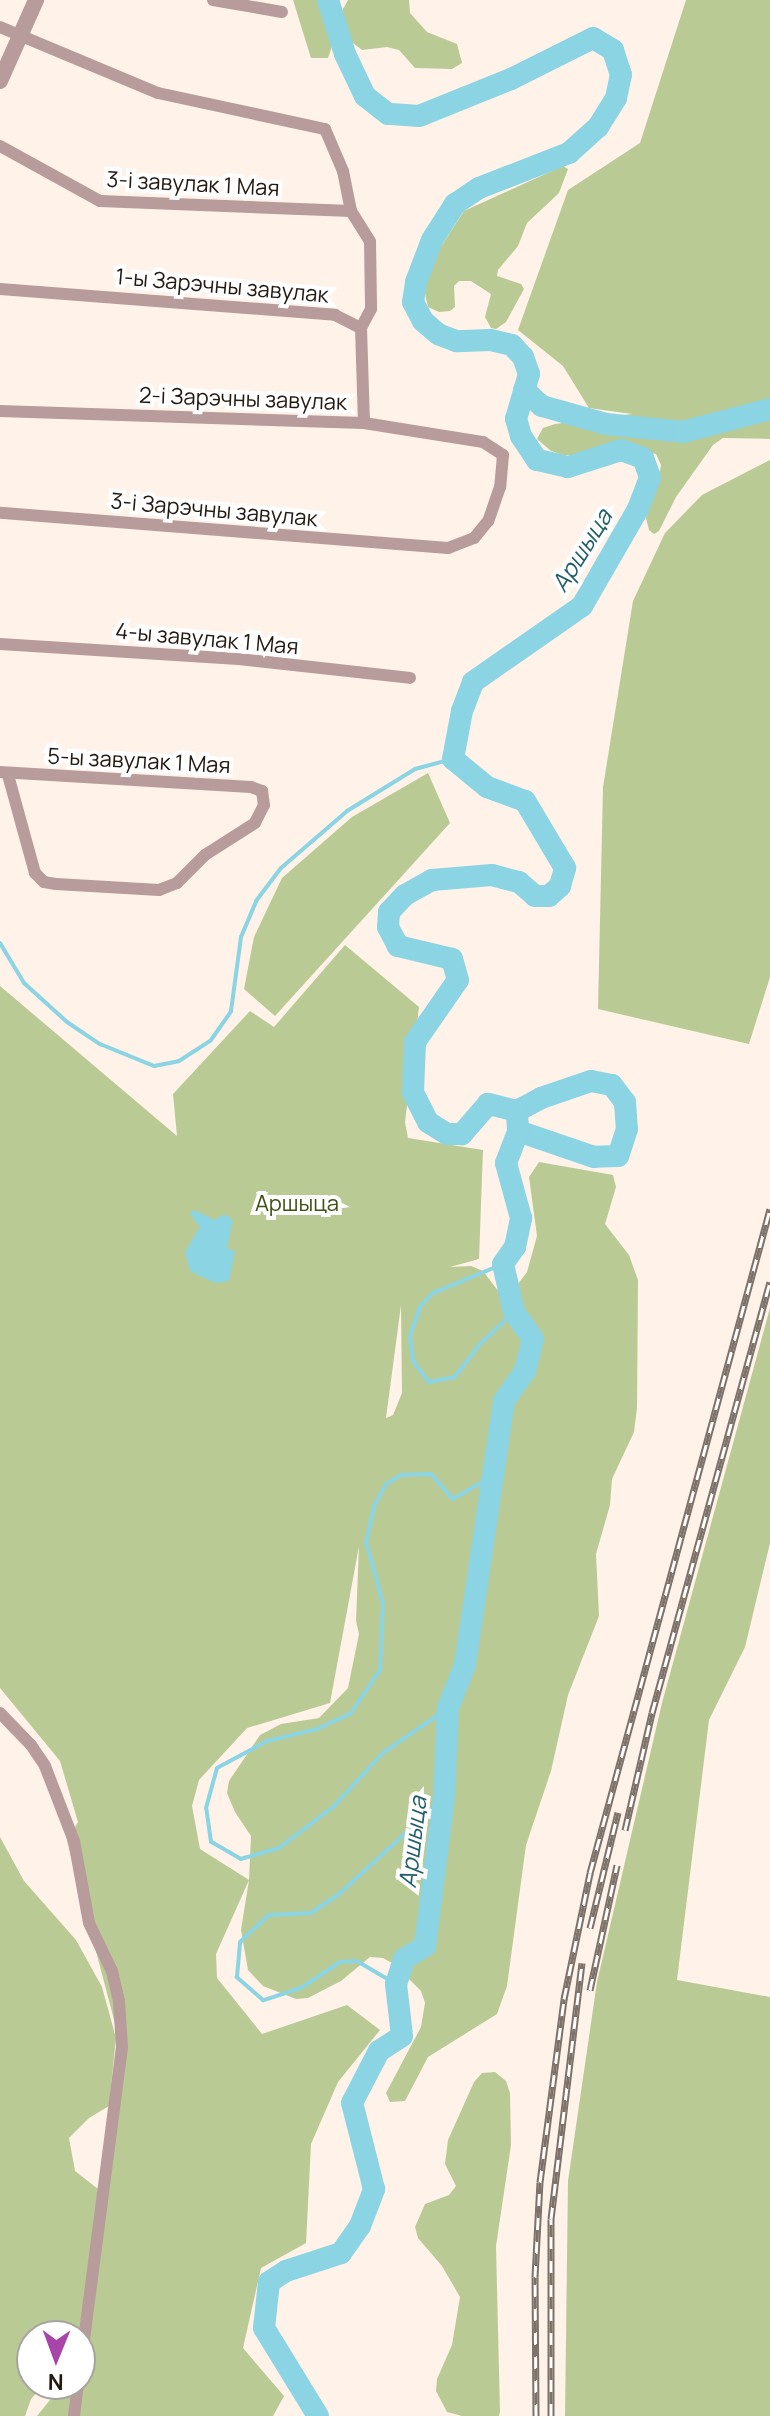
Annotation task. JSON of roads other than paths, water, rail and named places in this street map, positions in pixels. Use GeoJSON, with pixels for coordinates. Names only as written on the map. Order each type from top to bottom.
{"type":"FeatureCollection","features":[{"type":"Feature","properties":{"kind":"street"},"geometry":{"type":"LineString","coordinates":[[0,81],[36,0]]}},
{"type":"Feature","properties":{"kind":"street"},"geometry":{"type":"LineString","coordinates":[[213,0],[282,12]]}},
{"type":"Feature","properties":{"kind":"street"},"geometry":{"type":"LineString","coordinates":[[0,27],[158,93],[325,129],[343,171],[351,211],[370,242],[371,309],[361,328],[364,423]]}},
{"type":"Feature","properties":{"kind":"street","name":"3-і завулак 1 Мая"},"geometry":{"type":"LineString","coordinates":[[0,146],[100,201],[351,211]]}},
{"type":"Feature","properties":{"kind":"street","name":"1-ы Зарэчны завулак"},"geometry":{"type":"LineString","coordinates":[[0,289],[335,315],[361,328]]}},
{"type":"Feature","properties":{"kind":"street","name":"2-і Зарэчны завулак"},"geometry":{"type":"LineString","coordinates":[[0,411],[364,423],[483,442]]}},
{"type":"Feature","properties":{"kind":"street","name":"3-і Зарэчны завулак"},"geometry":{"type":"LineString","coordinates":[[0,513],[448,548],[474,538],[488,521],[500,487],[503,455],[483,442]]}},
{"type":"Feature","properties":{"kind":"street","name":"4-ы завулак 1 Мая"},"geometry":{"type":"LineString","coordinates":[[0,644],[239,659],[410,678]]}},
{"type":"Feature","properties":{"kind":"street","name":"5-ы завулак 1 Мая"},"geometry":{"type":"LineString","coordinates":[[4,774],[251,787],[262,791],[264,805],[255,823],[205,855],[177,883],[159,890],[56,884],[44,882],[35,873],[4,774]]}},
{"type":"Feature","properties":{"kind":"street"},"geometry":{"type":"LineString","coordinates":[[0,1713],[31,1745],[45,1766],[74,1841],[89,1923],[112,1971],[119,2001],[122,2047],[87,2320]]}},
{"type":"Feature","properties":{"kind":"water"},"geometry":{"type":"Polygon","coordinates":[[[194,1210],[215,1220],[224,1214],[233,1220],[227,1248],[235,1251],[229,1281],[215,1283],[190,1271],[185,1252],[200,1227],[190,1214],[194,1210]]]}},
{"type":"Feature","properties":{"kind":"waterway","name":"Аршыца"},"geometry":{"type":"LineString","coordinates":[[318,2416],[264,2328],[269,2282],[286,2271],[341,2253],[360,2226],[374,2189],[352,2103],[379,2051],[402,2036],[396,1984],[404,1959],[425,1946],[444,1798],[448,1708],[465,1665],[504,1401],[525,1371],[533,1339],[514,1312],[503,1264],[515,1247],[521,1218],[506,1163],[518,1131],[517,1111],[488,1104],[462,1134],[447,1134],[428,1122],[413,1092],[415,1042],[458,980],[452,959],[398,946],[388,927],[389,912],[405,895],[432,880],[492,875],[519,882],[535,896],[549,896],[560,886],[565,868],[525,801],[487,787],[453,759],[462,711],[473,682],[582,606],[638,509],[650,477],[643,458],[621,450],[568,467],[537,460],[521,436],[516,419],[529,374],[523,357],[512,345],[490,340],[456,341],[438,334],[423,321],[413,302],[416,282],[432,240],[455,204],[479,188],[569,153],[598,127],[616,98],[621,75],[613,50],[593,38],[511,79],[419,116],[388,114],[365,96],[345,54],[328,0]]}},
{"type":"Feature","properties":{"kind":"waterway"},"geometry":{"type":"LineString","coordinates":[[524,390],[542,406],[606,424],[683,432],[770,409]]}},
{"type":"Feature","properties":{"kind":"waterway"},"geometry":{"type":"LineString","coordinates":[[0,943],[24,983],[67,1022],[100,1044],[154,1066],[179,1061],[211,1040],[231,1011],[241,937],[256,901],[281,868],[347,811],[415,769],[453,759]]}},
{"type":"Feature","properties":{"kind":"waterway"},"geometry":{"type":"LineString","coordinates":[[517,1111],[541,1098],[591,1081],[612,1085],[625,1102],[627,1129],[618,1156],[594,1157],[518,1131]]}},
{"type":"Feature","properties":{"kind":"waterway"},"geometry":{"type":"LineString","coordinates":[[503,1264],[433,1293],[420,1307],[410,1336],[413,1361],[429,1382],[455,1377],[479,1345],[514,1312]]}},
{"type":"Feature","properties":{"kind":"waterway"},"geometry":{"type":"LineString","coordinates":[[448,1708],[383,1753],[333,1807],[279,1848],[241,1859],[211,1842],[206,1808],[217,1768],[267,1741],[317,1729],[351,1713],[380,1670],[383,1603],[366,1542],[374,1506],[386,1484],[401,1475],[431,1474],[453,1499],[492,1476]]}},
{"type":"Feature","properties":{"kind":"waterway"},"geometry":{"type":"LineString","coordinates":[[396,1984],[357,1961],[340,1962],[301,1988],[263,2000],[237,1977],[240,1942],[269,1915],[311,1913],[339,1894],[444,1798]]}},
{"type":"Feature","properties":{"kind":"railway"},"geometry":{"type":"LineString","coordinates":[[536,2416],[535,2277],[540,2182],[564,1999],[590,1873],[770,1209]]}},
{"type":"Feature","properties":{"kind":"railway"},"geometry":{"type":"LineString","coordinates":[[625,1830],[652,1713],[770,1282]]}},
{"type":"Feature","properties":{"kind":"railway"},"geometry":{"type":"LineString","coordinates":[[590,1928],[618,1812]]}},
{"type":"Feature","properties":{"kind":"railway"},"geometry":{"type":"LineString","coordinates":[[590,1990],[617,1865]]}},
{"type":"Feature","properties":{"kind":"railway"},"geometry":{"type":"LineString","coordinates":[[551,2416],[551,2219],[582,1963]]}}]}
